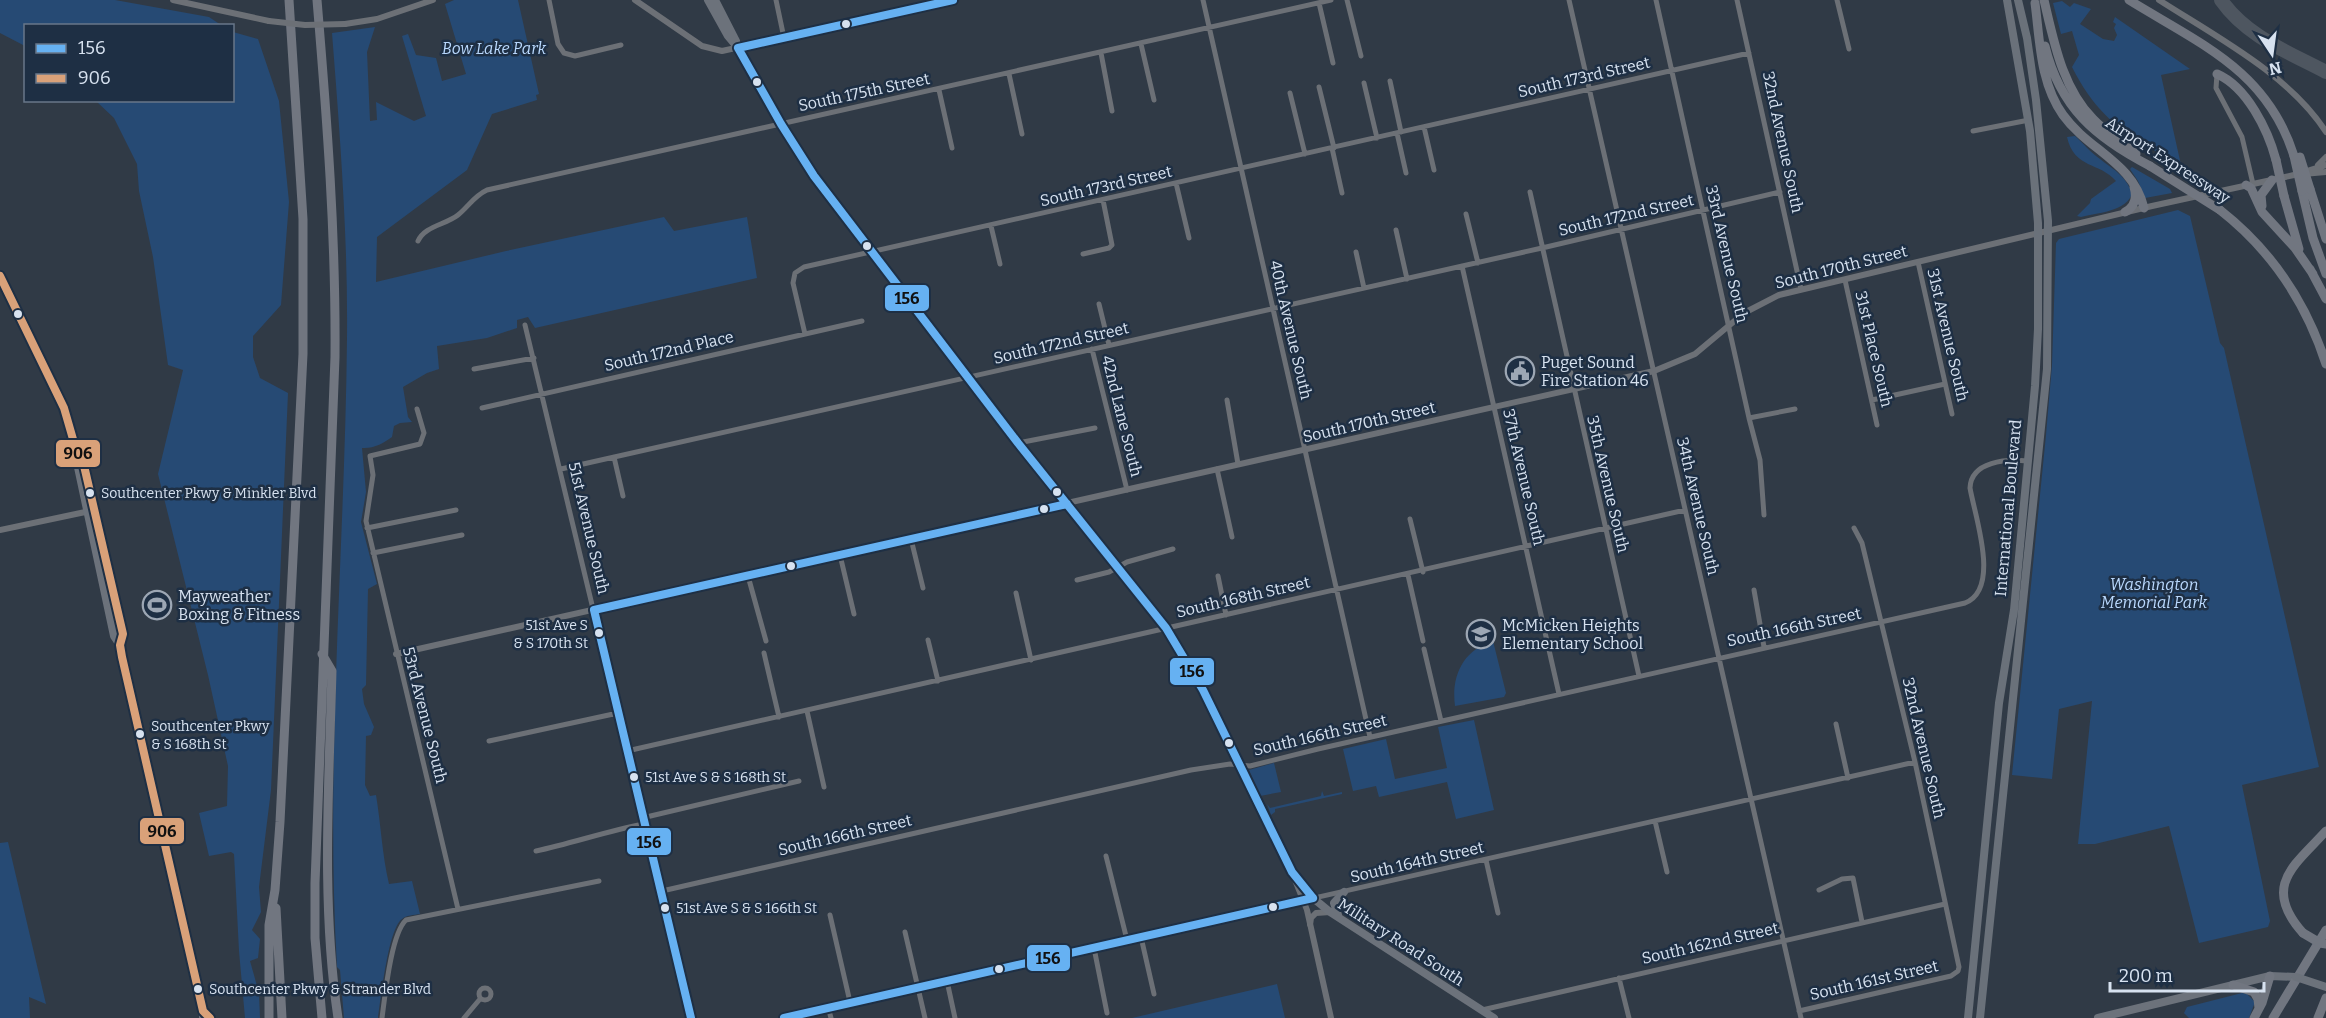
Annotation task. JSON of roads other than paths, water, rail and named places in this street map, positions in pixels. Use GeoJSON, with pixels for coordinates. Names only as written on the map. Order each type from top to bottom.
{"type":"FeatureCollection","features":[{"type":"Feature","properties":{"kind":"highway"},"geometry":{"type":"LineString","coordinates":[[282,1018],[275,890],[303,354],[303,219],[289,0]]}},
{"type":"Feature","properties":{"kind":"highway"},"geometry":{"type":"LineString","coordinates":[[316,0],[329,146],[336,303],[315,883],[315,938],[322,1018]]}},
{"type":"Feature","properties":{"kind":"highway"},"geometry":{"type":"LineString","coordinates":[[2129,0],[2229,62],[2253,82],[2276,113],[2297,156],[2306,190],[2313,238],[2326,274]]}},
{"type":"Feature","properties":{"kind":"highway"},"geometry":{"type":"LineString","coordinates":[[2038,1],[2043,67],[2055,102],[2072,127],[2132,179],[2139,190],[2144,208]]}},
{"type":"Feature","properties":{"kind":"highway","name":"Airport Expressway"},"geometry":{"type":"LineString","coordinates":[[2038,1],[2048,58],[2068,101],[2100,136],[2220,210],[2257,243],[2286,280],[2309,321],[2326,364]]}},
{"type":"Feature","properties":{"kind":"highway"},"geometry":{"type":"LineString","coordinates":[[2217,74],[2231,83],[2266,130],[2276,160],[2296,242],[2326,299]]}},
{"type":"Feature","properties":{"kind":"highway"},"geometry":{"type":"LineString","coordinates":[[2125,212],[2133,206],[2136,195],[2132,179]]}},
{"type":"Feature","properties":{"kind":"highway"},"geometry":{"type":"LineString","coordinates":[[2272,180],[2261,195],[2262,204],[2313,274]]}},
{"type":"Feature","properties":{"kind":"highway"},"geometry":{"type":"LineString","coordinates":[[2250,184],[2262,212],[2295,248]]}},
{"type":"Feature","properties":{"kind":"highway"},"geometry":{"type":"LineString","coordinates":[[2306,190],[2326,239]]}},
{"type":"Feature","properties":{"kind":"highway"},"geometry":{"type":"LineString","coordinates":[[322,654],[332,671],[329,902],[331,958],[338,1018]]}},
{"type":"Feature","properties":{"kind":"highway"},"geometry":{"type":"LineString","coordinates":[[2326,831],[2292,867],[2284,884],[2284,894],[2290,915],[2303,933],[2326,944]]}},
{"type":"Feature","properties":{"kind":"highway"},"geometry":{"type":"LineString","coordinates":[[269,1018],[269,925],[275,890]]}},
{"type":"Feature","properties":{"kind":"highway"},"geometry":{"type":"LineString","coordinates":[[2273,1017],[2326,930]]}},
{"type":"Feature","properties":{"kind":"highway"},"geometry":{"type":"LineString","coordinates":[[2257,1014],[2270,976]]}},
{"type":"Feature","properties":{"kind":"highway"},"geometry":{"type":"LineString","coordinates":[[2232,985],[2254,992],[2258,999],[2257,1014]]}},
{"type":"Feature","properties":{"kind":"highway"},"geometry":{"type":"LineString","coordinates":[[2318,1017],[2326,998]]}},
{"type":"Feature","properties":{"kind":"main road","name":"Military Road South"},"geometry":{"type":"LineString","coordinates":[[708,0],[728,36],[738,48],[780,124],[814,176],[1018,444],[1166,628],[1203,690],[1293,874],[1313,898],[1330,912],[1494,1018]]}},
{"type":"Feature","properties":{"kind":"main road","name":"Military Road South"},"geometry":{"type":"LineString","coordinates":[[715,0],[736,38],[738,48]]}},
{"type":"Feature","properties":{"kind":"main road","name":"International Boulevard"},"geometry":{"type":"LineString","coordinates":[[1968,1018],[1999,703],[2014,610],[2037,353],[2038,234],[2029,120],[2007,0]]}},
{"type":"Feature","properties":{"kind":"main road","name":"International Boulevard"},"geometry":{"type":"LineString","coordinates":[[1980,1018],[2047,369],[2049,232],[2032,76],[2018,0]]}},
{"type":"Feature","properties":{"kind":"main road"},"geometry":{"type":"LineString","coordinates":[[2018,54],[2024,58],[2026,69],[2032,76]]}},
{"type":"Feature","properties":{"kind":"main road"},"geometry":{"type":"LineString","coordinates":[[0,276],[64,408],[77,453],[76,458],[90,511],[114,636],[120,645],[203,1014],[210,1018]]}},
{"type":"Feature","properties":{"kind":"main road"},"geometry":{"type":"LineString","coordinates":[[2027,461],[2032,467],[2035,484]]}},
{"type":"Feature","properties":{"kind":"main road"},"geometry":{"type":"LineString","coordinates":[[1340,919],[1334,909],[1334,903],[1344,892]]}},
{"type":"Feature","properties":{"kind":"main road"},"geometry":{"type":"LineString","coordinates":[[2098,1018],[2270,976],[2289,975],[2308,979],[2326,987]]}},
{"type":"Feature","properties":{"kind":"street"},"geometry":{"type":"LineString","coordinates":[[173,0],[269,21],[305,25],[345,24],[377,19],[433,0]]}},
{"type":"Feature","properties":{"kind":"street"},"geometry":{"type":"LineString","coordinates":[[411,0],[413,8]]}},
{"type":"Feature","properties":{"kind":"street"},"geometry":{"type":"LineString","coordinates":[[549,0],[558,44],[564,53],[575,56],[621,45]]}},
{"type":"Feature","properties":{"kind":"street"},"geometry":{"type":"LineString","coordinates":[[635,0],[702,46],[722,51],[953,0]]}},
{"type":"Feature","properties":{"kind":"street"},"geometry":{"type":"LineString","coordinates":[[776,0],[784,38]]}},
{"type":"Feature","properties":{"kind":"street","name":"40th Avenue South"},"geometry":{"type":"LineString","coordinates":[[1203,0],[1370,737]]}},
{"type":"Feature","properties":{"kind":"street","name":"South 175th Street"},"geometry":{"type":"LineString","coordinates":[[418,241],[424,231],[455,217],[477,196],[487,190],[1331,0]]}},
{"type":"Feature","properties":{"kind":"street"},"geometry":{"type":"LineString","coordinates":[[1347,0],[1361,56]]}},
{"type":"Feature","properties":{"kind":"street","name":"34th Avenue South"},"geometry":{"type":"LineString","coordinates":[[1569,0],[1801,1018]]}},
{"type":"Feature","properties":{"kind":"street","name":"33rd Avenue South"},"geometry":{"type":"LineString","coordinates":[[1656,0],[1760,460],[1764,514]]}},
{"type":"Feature","properties":{"kind":"street","name":"32nd Avenue South"},"geometry":{"type":"LineString","coordinates":[[1737,0],[1801,290]]}},
{"type":"Feature","properties":{"kind":"street"},"geometry":{"type":"LineString","coordinates":[[1837,0],[1849,49]]}},
{"type":"Feature","properties":{"kind":"street"},"geometry":{"type":"LineString","coordinates":[[2159,0],[2290,88],[2311,110],[2326,132]]}},
{"type":"Feature","properties":{"kind":"street"},"geometry":{"type":"LineString","coordinates":[[1319,3],[1333,63]]}},
{"type":"Feature","properties":{"kind":"street"},"geometry":{"type":"LineString","coordinates":[[1141,44],[1154,100]]}},
{"type":"Feature","properties":{"kind":"street"},"geometry":{"type":"LineString","coordinates":[[1101,53],[1112,111]]}},
{"type":"Feature","properties":{"kind":"street","name":"South 173rd Street"},"geometry":{"type":"LineString","coordinates":[[805,334],[792,283],[795,273],[804,267],[1749,53]]}},
{"type":"Feature","properties":{"kind":"street"},"geometry":{"type":"LineString","coordinates":[[1009,74],[1022,134]]}},
{"type":"Feature","properties":{"kind":"street"},"geometry":{"type":"LineString","coordinates":[[2217,74],[2216,88],[2242,137],[2250,184]]}},
{"type":"Feature","properties":{"kind":"street"},"geometry":{"type":"LineString","coordinates":[[1390,81],[1406,172]]}},
{"type":"Feature","properties":{"kind":"street"},"geometry":{"type":"LineString","coordinates":[[1364,83],[1377,138]]}},
{"type":"Feature","properties":{"kind":"street"},"geometry":{"type":"LineString","coordinates":[[1319,87],[1342,193]]}},
{"type":"Feature","properties":{"kind":"street"},"geometry":{"type":"LineString","coordinates":[[939,90],[952,148]]}},
{"type":"Feature","properties":{"kind":"street"},"geometry":{"type":"LineString","coordinates":[[1290,93],[1305,154]]}},
{"type":"Feature","properties":{"kind":"street"},"geometry":{"type":"LineString","coordinates":[[1973,131],[2029,120]]}},
{"type":"Feature","properties":{"kind":"street"},"geometry":{"type":"LineString","coordinates":[[1424,127],[1434,170]]}},
{"type":"Feature","properties":{"kind":"street"},"geometry":{"type":"LineString","coordinates":[[2312,168],[2326,157]]}},
{"type":"Feature","properties":{"kind":"street","name":"South 170th Street"},"geometry":{"type":"LineString","coordinates":[[396,654],[1654,371],[1695,354],[1760,303],[1779,295],[2125,212],[2294,175],[2326,165]]}},
{"type":"Feature","properties":{"kind":"street"},"geometry":{"type":"LineString","coordinates":[[2294,175],[2326,172]]}},
{"type":"Feature","properties":{"kind":"street"},"geometry":{"type":"LineString","coordinates":[[1176,183],[1189,238]]}},
{"type":"Feature","properties":{"kind":"street","name":"35th Avenue South"},"geometry":{"type":"LineString","coordinates":[[1530,192],[1604,529],[1639,676]]}},
{"type":"Feature","properties":{"kind":"street","name":"South 172nd Street"},"geometry":{"type":"LineString","coordinates":[[561,469],[1478,263],[1780,192]]}},
{"type":"Feature","properties":{"kind":"street"},"geometry":{"type":"LineString","coordinates":[[1083,254],[1109,248],[1112,245],[1103,200]]}},
{"type":"Feature","properties":{"kind":"street"},"geometry":{"type":"LineString","coordinates":[[1466,214],[1478,263]]}},
{"type":"Feature","properties":{"kind":"street"},"geometry":{"type":"LineString","coordinates":[[991,226],[1000,264]]}},
{"type":"Feature","properties":{"kind":"street"},"geometry":{"type":"LineString","coordinates":[[1396,230],[1407,279]]}},
{"type":"Feature","properties":{"kind":"street"},"geometry":{"type":"LineString","coordinates":[[1356,252],[1364,288]]}},
{"type":"Feature","properties":{"kind":"street","name":"31st Avenue South"},"geometry":{"type":"LineString","coordinates":[[1918,262],[1952,414]]}},
{"type":"Feature","properties":{"kind":"street","name":"37th Avenue South"},"geometry":{"type":"LineString","coordinates":[[1462,266],[1559,694]]}},
{"type":"Feature","properties":{"kind":"street","name":"31st Place South"},"geometry":{"type":"LineString","coordinates":[[1845,280],[1877,425]]}},
{"type":"Feature","properties":{"kind":"street"},"geometry":{"type":"LineString","coordinates":[[1098,304],[1108,345]]}},
{"type":"Feature","properties":{"kind":"street","name":"South 172nd Place"},"geometry":{"type":"LineString","coordinates":[[482,408],[862,321]]}},
{"type":"Feature","properties":{"kind":"street","name":"51st Avenue South"},"geometry":{"type":"LineString","coordinates":[[525,326],[691,1018]]}},
{"type":"Feature","properties":{"kind":"street","name":"42nd Lane South"},"geometry":{"type":"LineString","coordinates":[[1092,349],[1127,490]]}},
{"type":"Feature","properties":{"kind":"street"},"geometry":{"type":"LineString","coordinates":[[474,369],[534,358]]}},
{"type":"Feature","properties":{"kind":"street"},"geometry":{"type":"LineString","coordinates":[[1872,400],[1945,384]]}},
{"type":"Feature","properties":{"kind":"street"},"geometry":{"type":"LineString","coordinates":[[1227,400],[1238,464]]}},
{"type":"Feature","properties":{"kind":"street","name":"53rd Avenue South"},"geometry":{"type":"LineString","coordinates":[[417,409],[424,433],[420,444],[370,456],[373,475],[367,528],[458,909]]}},
{"type":"Feature","properties":{"kind":"street"},"geometry":{"type":"LineString","coordinates":[[1749,418],[1795,409]]}},
{"type":"Feature","properties":{"kind":"street"},"geometry":{"type":"LineString","coordinates":[[1018,444],[1095,428]]}},
{"type":"Feature","properties":{"kind":"street"},"geometry":{"type":"LineString","coordinates":[[614,457],[623,495]]}},
{"type":"Feature","properties":{"kind":"street","name":"South 166th Street"},"geometry":{"type":"LineString","coordinates":[[662,891],[1191,770],[1230,764],[1250,766],[1965,603],[1973,600],[1980,591],[1984,575],[1970,486],[1975,473],[1984,466],[2011,461],[2027,461]]}},
{"type":"Feature","properties":{"kind":"street"},"geometry":{"type":"LineString","coordinates":[[1217,469],[1232,537]]}},
{"type":"Feature","properties":{"kind":"street"},"geometry":{"type":"LineString","coordinates":[[367,528],[456,510]]}},
{"type":"Feature","properties":{"kind":"street","name":"South 168th Street"},"geometry":{"type":"LineString","coordinates":[[627,751],[1423,572],[1684,510]]}},
{"type":"Feature","properties":{"kind":"street"},"geometry":{"type":"LineString","coordinates":[[0,530],[90,511]]}},
{"type":"Feature","properties":{"kind":"street"},"geometry":{"type":"LineString","coordinates":[[1410,519],[1423,572]]}},
{"type":"Feature","properties":{"kind":"street","name":"32nd Avenue South"},"geometry":{"type":"LineString","coordinates":[[1854,528],[1861,539],[1915,762],[1959,963],[1955,975]]}},
{"type":"Feature","properties":{"kind":"street"},"geometry":{"type":"LineString","coordinates":[[373,553],[462,535]]}},
{"type":"Feature","properties":{"kind":"street"},"geometry":{"type":"LineString","coordinates":[[912,539],[923,588]]}},
{"type":"Feature","properties":{"kind":"street"},"geometry":{"type":"LineString","coordinates":[[1077,580],[1109,572],[1135,559],[1173,549]]}},
{"type":"Feature","properties":{"kind":"street"},"geometry":{"type":"LineString","coordinates":[[840,555],[854,614]]}},
{"type":"Feature","properties":{"kind":"street"},"geometry":{"type":"LineString","coordinates":[[1408,575],[1423,641]]}},
{"type":"Feature","properties":{"kind":"street"},"geometry":{"type":"LineString","coordinates":[[748,576],[766,641]]}},
{"type":"Feature","properties":{"kind":"street"},"geometry":{"type":"LineString","coordinates":[[1218,576],[1227,615]]}},
{"type":"Feature","properties":{"kind":"street"},"geometry":{"type":"LineString","coordinates":[[1754,590],[1764,647]]}},
{"type":"Feature","properties":{"kind":"street"},"geometry":{"type":"LineString","coordinates":[[1016,592],[1031,660]]}},
{"type":"Feature","properties":{"kind":"street"},"geometry":{"type":"LineString","coordinates":[[928,640],[938,681]]}},
{"type":"Feature","properties":{"kind":"street"},"geometry":{"type":"LineString","coordinates":[[1424,649],[1441,721]]}},
{"type":"Feature","properties":{"kind":"street"},"geometry":{"type":"LineString","coordinates":[[764,653],[779,717]]}},
{"type":"Feature","properties":{"kind":"street"},"geometry":{"type":"LineString","coordinates":[[807,711],[824,787]]}},
{"type":"Feature","properties":{"kind":"street"},"geometry":{"type":"LineString","coordinates":[[489,741],[618,713]]}},
{"type":"Feature","properties":{"kind":"street"},"geometry":{"type":"LineString","coordinates":[[1836,724],[1848,778]]}},
{"type":"Feature","properties":{"kind":"street","name":"South 164th Street"},"geometry":{"type":"LineString","coordinates":[[784,1018],[1751,801],[1915,762]]}},
{"type":"Feature","properties":{"kind":"street"},"geometry":{"type":"LineString","coordinates":[[536,851],[580,842],[600,833],[643,821],[799,781]]}},
{"type":"Feature","properties":{"kind":"street"},"geometry":{"type":"LineString","coordinates":[[1655,821],[1667,872]]}},
{"type":"Feature","properties":{"kind":"street"},"geometry":{"type":"LineString","coordinates":[[1106,856],[1126,940]]}},
{"type":"Feature","properties":{"kind":"street"},"geometry":{"type":"LineString","coordinates":[[1486,860],[1498,913]]}},
{"type":"Feature","properties":{"kind":"street"},"geometry":{"type":"LineString","coordinates":[[1293,874],[1304,900],[1331,1018]]}},
{"type":"Feature","properties":{"kind":"street"},"geometry":{"type":"LineString","coordinates":[[1819,890],[1842,879],[1853,878],[1862,922]]}},
{"type":"Feature","properties":{"kind":"street"},"geometry":{"type":"LineString","coordinates":[[382,1018],[393,952],[403,923],[458,909],[599,881]]}},
{"type":"Feature","properties":{"kind":"street","name":"South 162nd Street"},"geometry":{"type":"LineString","coordinates":[[1481,1010],[1945,904]]}},
{"type":"Feature","properties":{"kind":"street"},"geometry":{"type":"LineString","coordinates":[[1310,925],[1311,918],[1316,913],[1330,912]]}},
{"type":"Feature","properties":{"kind":"street"},"geometry":{"type":"LineString","coordinates":[[830,915],[850,1002]]}},
{"type":"Feature","properties":{"kind":"street"},"geometry":{"type":"LineString","coordinates":[[905,932],[925,1018]]}},
{"type":"Feature","properties":{"kind":"street"},"geometry":{"type":"LineString","coordinates":[[1141,937],[1154,994]]}},
{"type":"Feature","properties":{"kind":"street"},"geometry":{"type":"LineString","coordinates":[[1094,948],[1107,1012]]}},
{"type":"Feature","properties":{"kind":"street","name":"South 161st Street"},"geometry":{"type":"LineString","coordinates":[[1799,1011],[1955,975]]}},
{"type":"Feature","properties":{"kind":"street"},"geometry":{"type":"LineString","coordinates":[[1619,978],[1629,1018]]}},
{"type":"Feature","properties":{"kind":"street"},"geometry":{"type":"LineString","coordinates":[[947,981],[956,1018]]}},
{"type":"Feature","properties":{"kind":"street"},"geometry":{"type":"LineString","coordinates":[[464,1018],[480,999]]}},
{"type":"Feature","properties":{"kind":"street"},"geometry":{"type":"LineString","coordinates":[[828,1007],[831,1018]]}},
{"type":"Feature","properties":{"kind":"place","name":"Puget Sound Fire Station 46"},"geometry":{"type":"Point","coordinates":[1520,371]}},
{"type":"Feature","properties":{"kind":"place","name":"Southcenter Pkwy & Minkler Blvd"},"geometry":{"type":"Point","coordinates":[90,493]}},
{"type":"Feature","properties":{"kind":"place","name":"Mayweather Boxing & Fitness"},"geometry":{"type":"Point","coordinates":[157,605]}},
{"type":"Feature","properties":{"kind":"place","name":"51st Ave S & S 170th St"},"geometry":{"type":"Point","coordinates":[599,633]}},
{"type":"Feature","properties":{"kind":"place","name":"McMicken Heights Elementary School"},"geometry":{"type":"Point","coordinates":[1481,634]}},
{"type":"Feature","properties":{"kind":"place","name":"Southcenter Pkwy & S 168th St"},"geometry":{"type":"Point","coordinates":[140,734]}},
{"type":"Feature","properties":{"kind":"place","name":"51st Ave S & S 168th St"},"geometry":{"type":"Point","coordinates":[634,777]}},
{"type":"Feature","properties":{"kind":"place","name":"51st Ave S & S 166th St"},"geometry":{"type":"Point","coordinates":[665,908]}},
{"type":"Feature","properties":{"kind":"place","name":"Southcenter Pkwy & Strander Blvd"},"geometry":{"type":"Point","coordinates":[198,989]}},
{"type":"Feature","properties":{"kind":"park label","name":"Bow Lake Park"},"geometry":{"type":"Point","coordinates":[494,48]}},
{"type":"Feature","properties":{"kind":"park label","name":"Washington Memorial Park"},"geometry":{"type":"Point","coordinates":[2154,593]}}]}
